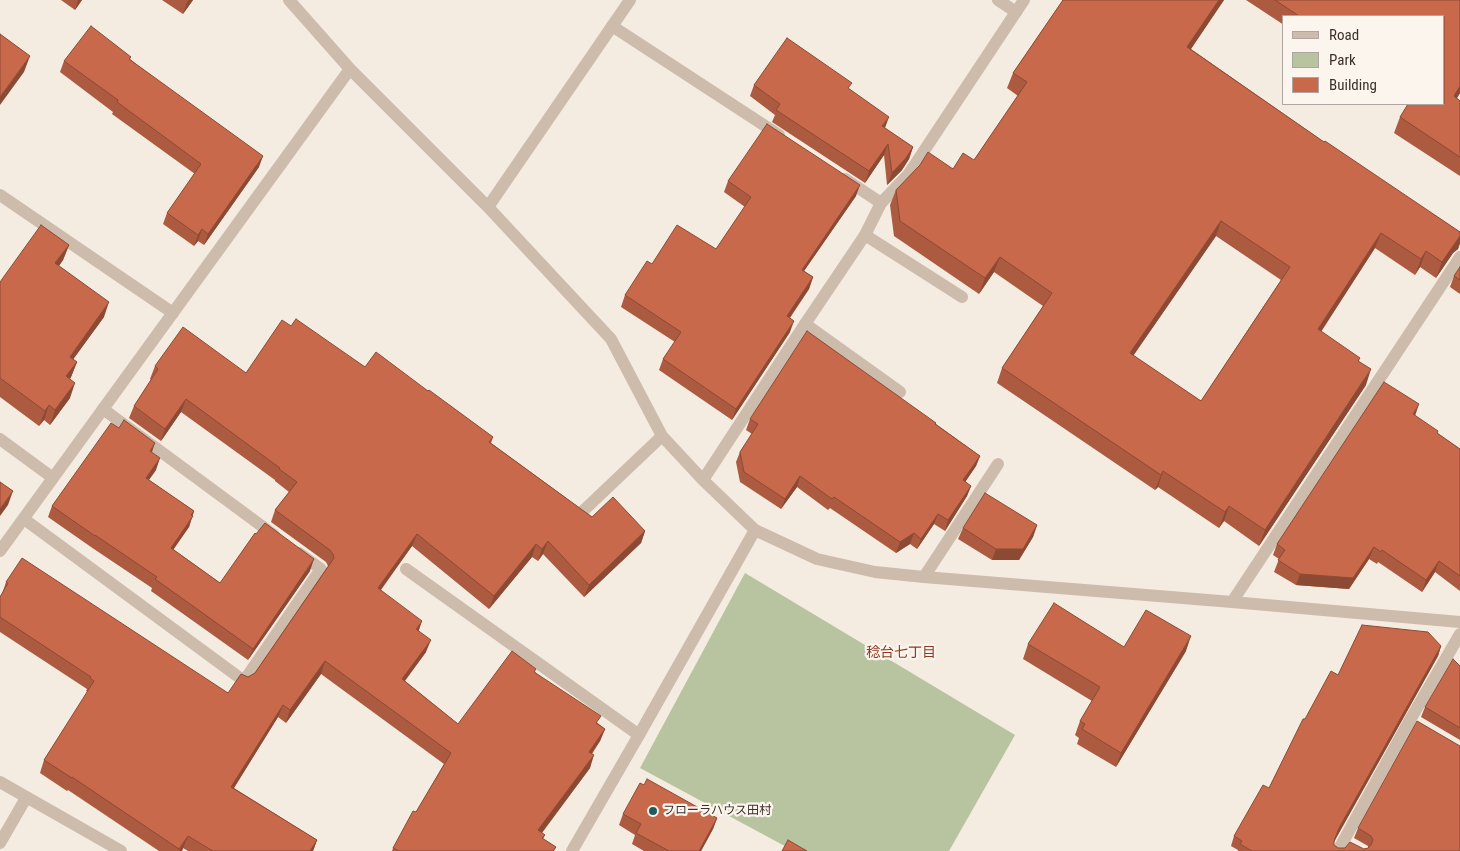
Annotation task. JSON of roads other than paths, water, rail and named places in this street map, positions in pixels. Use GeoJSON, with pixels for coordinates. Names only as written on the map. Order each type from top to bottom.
{"type":"FeatureCollection","features":[{"type":"Feature","properties":{"kind":"street"},"geometry":{"type":"LineString","coordinates":[[289,0],[350,69],[488,207],[611,339],[662,436],[703,480],[755,530],[817,559],[874,572],[1460,622]]}},
{"type":"Feature","properties":{"kind":"street"},"geometry":{"type":"LineString","coordinates":[[488,207],[630,0]]}},
{"type":"Feature","properties":{"kind":"street"},"geometry":{"type":"LineString","coordinates":[[998,0],[1016,12]]}},
{"type":"Feature","properties":{"kind":"street"},"geometry":{"type":"LineString","coordinates":[[703,480],[865,235],[881,203],[908,175],[1024,0]]}},
{"type":"Feature","properties":{"kind":"street"},"geometry":{"type":"LineString","coordinates":[[612,26],[791,144]]}},
{"type":"Feature","properties":{"kind":"street"},"geometry":{"type":"LineString","coordinates":[[0,551],[350,69]]}},
{"type":"Feature","properties":{"kind":"street"},"geometry":{"type":"LineString","coordinates":[[832,171],[881,203]]}},
{"type":"Feature","properties":{"kind":"street"},"geometry":{"type":"LineString","coordinates":[[0,195],[172,314]]}},
{"type":"Feature","properties":{"kind":"street"},"geometry":{"type":"LineString","coordinates":[[865,235],[962,297]]}},
{"type":"Feature","properties":{"kind":"street"},"geometry":{"type":"LineString","coordinates":[[1232,602],[1460,257]]}},
{"type":"Feature","properties":{"kind":"street"},"geometry":{"type":"LineString","coordinates":[[805,324],[900,392]]}},
{"type":"Feature","properties":{"kind":"street"},"geometry":{"type":"LineString","coordinates":[[24,518],[244,681],[321,569],[103,410]]}},
{"type":"Feature","properties":{"kind":"street"},"geometry":{"type":"LineString","coordinates":[[582,512],[662,436]]}},
{"type":"Feature","properties":{"kind":"street"},"geometry":{"type":"LineString","coordinates":[[0,439],[53,478]]}},
{"type":"Feature","properties":{"kind":"street"},"geometry":{"type":"LineString","coordinates":[[924,577],[998,464]]}},
{"type":"Feature","properties":{"kind":"street"},"geometry":{"type":"LineString","coordinates":[[572,851],[755,530]]}},
{"type":"Feature","properties":{"kind":"street"},"geometry":{"type":"LineString","coordinates":[[406,569],[639,735]]}},
{"type":"Feature","properties":{"kind":"street"},"geometry":{"type":"LineString","coordinates":[[1355,848],[1341,846],[1414,722],[1460,634]]}},
{"type":"Feature","properties":{"kind":"street"},"geometry":{"type":"LineString","coordinates":[[0,782],[121,851]]}},
{"type":"Feature","properties":{"kind":"street"},"geometry":{"type":"LineString","coordinates":[[0,843],[26,798]]}},
{"type":"Feature","properties":{"kind":"place","name":"フローラハウス田村"},"geometry":{"type":"Point","coordinates":[653,811]}},
{"type":"Feature","properties":{"kind":"district","name":"稔台七丁目"},"geometry":{"type":"Point","coordinates":[901,653]}}]}
